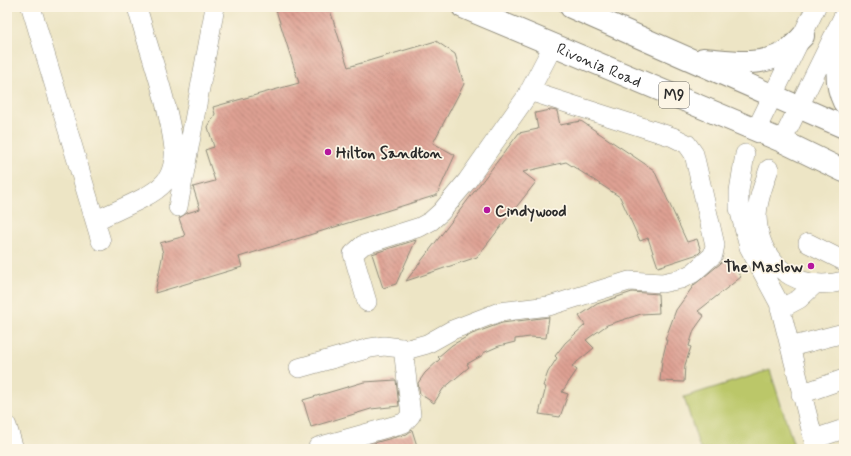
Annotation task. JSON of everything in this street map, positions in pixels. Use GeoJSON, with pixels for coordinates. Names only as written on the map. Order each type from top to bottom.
{"type":"FeatureCollection","features":[{"type":"Feature","properties":{"kind":"main road","name":"Rivonia Road"},"geometry":{"type":"LineString","coordinates":[[463,7],[782,141],[844,171]]}},
{"type":"Feature","properties":{"kind":"main road","name":"M9"},"geometry":{"type":"LineString","coordinates":[[571,7],[604,13],[684,57],[844,127]]}},
{"type":"Feature","properties":{"kind":"main road"},"geometry":{"type":"LineString","coordinates":[[684,57],[727,61],[764,61],[783,54],[803,36]]}},
{"type":"Feature","properties":{"kind":"main road"},"geometry":{"type":"LineString","coordinates":[[844,38],[838,56],[837,77],[844,102]]}},
{"type":"Feature","properties":{"kind":"street"},"geometry":{"type":"LineString","coordinates":[[31,7],[101,241]]}},
{"type":"Feature","properties":{"kind":"street"},"geometry":{"type":"LineString","coordinates":[[95,221],[153,192],[165,183],[173,163],[174,150],[164,102],[137,7]]}},
{"type":"Feature","properties":{"kind":"street"},"geometry":{"type":"LineString","coordinates":[[178,207],[215,7]]}},
{"type":"Feature","properties":{"kind":"street"},"geometry":{"type":"LineString","coordinates":[[756,130],[816,7]]}},
{"type":"Feature","properties":{"kind":"street"},"geometry":{"type":"LineString","coordinates":[[782,141],[844,16]]}},
{"type":"Feature","properties":{"kind":"street"},"geometry":{"type":"LineString","coordinates":[[367,302],[353,254],[363,245],[420,227],[431,221],[467,180],[529,91],[554,44]]}},
{"type":"Feature","properties":{"kind":"street"},"geometry":{"type":"LineString","coordinates":[[299,368],[370,348],[384,346],[410,349],[427,344],[452,330],[499,312],[549,306],[629,281],[662,283],[681,279],[694,273],[713,255],[715,245],[694,154],[687,144],[673,137],[529,91]]}},
{"type":"Feature","properties":{"kind":"street"},"geometry":{"type":"LineString","coordinates":[[745,154],[739,191],[739,208],[749,247],[780,309],[815,444],[844,429]]}},
{"type":"Feature","properties":{"kind":"street"},"geometry":{"type":"LineString","coordinates":[[769,169],[758,209],[761,238],[767,252],[784,271],[794,279],[815,284],[831,284],[844,281]]}},
{"type":"Feature","properties":{"kind":"street"},"geometry":{"type":"LineString","coordinates":[[808,243],[844,261]]}},
{"type":"Feature","properties":{"kind":"street"},"geometry":{"type":"LineString","coordinates":[[780,309],[799,299],[815,284]]}},
{"type":"Feature","properties":{"kind":"street"},"geometry":{"type":"LineString","coordinates":[[790,347],[844,333]]}},
{"type":"Feature","properties":{"kind":"street"},"geometry":{"type":"LineString","coordinates":[[318,447],[404,423],[411,415],[403,348]]}},
{"type":"Feature","properties":{"kind":"street"},"geometry":{"type":"LineString","coordinates":[[801,394],[844,379]]}},
{"type":"Feature","properties":{"kind":"street"},"geometry":{"type":"LineString","coordinates":[[7,426],[14,449]]}},
{"type":"Feature","properties":{"kind":"green space"},"geometry":{"type":"Polygon","coordinates":[[[770,370],[795,449],[700,449],[684,397],[770,370]]]}},
{"type":"Feature","properties":{"kind":"building","name":"Hilton Sandton"},"geometry":{"type":"Polygon","coordinates":[[[275,7],[329,7],[348,67],[436,41],[455,54],[464,84],[433,143],[455,155],[437,195],[239,257],[242,267],[155,293],[163,253],[160,243],[185,236],[179,218],[187,213],[200,209],[193,187],[215,181],[205,150],[214,147],[208,127],[215,114],[213,107],[299,83],[275,7]]]}},
{"type":"Feature","properties":{"kind":"building","name":"Cindywood"},"geometry":{"type":"Polygon","coordinates":[[[551,110],[557,111],[560,125],[581,121],[654,170],[687,242],[697,239],[701,251],[698,254],[658,267],[648,238],[640,241],[620,197],[566,162],[523,172],[536,182],[477,257],[406,281],[519,133],[538,129],[535,113],[551,110]]]}},
{"type":"Feature","properties":{"kind":"building"},"geometry":{"type":"Polygon","coordinates":[[[416,240],[396,284],[383,288],[372,254],[416,240]]]}},
{"type":"Feature","properties":{"kind":"building"},"geometry":{"type":"Polygon","coordinates":[[[726,259],[741,277],[698,311],[704,316],[694,330],[689,346],[691,347],[685,365],[684,382],[660,381],[662,360],[667,340],[665,340],[676,310],[694,285],[726,259]]]}},
{"type":"Feature","properties":{"kind":"building"},"geometry":{"type":"Polygon","coordinates":[[[632,292],[658,294],[659,313],[641,314],[607,325],[586,340],[594,348],[572,366],[577,370],[562,392],[568,394],[560,417],[539,414],[546,387],[543,386],[548,372],[557,358],[555,356],[565,343],[585,325],[579,316],[597,304],[632,292]]]}},
{"type":"Feature","properties":{"kind":"building"},"geometry":{"type":"Polygon","coordinates":[[[549,317],[546,338],[530,337],[515,339],[515,342],[499,346],[483,353],[483,355],[467,364],[469,367],[443,389],[434,403],[420,394],[418,383],[425,373],[440,359],[438,357],[452,345],[472,334],[502,323],[549,317]]]}},
{"type":"Feature","properties":{"kind":"building"},"geometry":{"type":"Polygon","coordinates":[[[396,380],[399,406],[371,409],[311,427],[303,400],[364,382],[396,380]]]}},
{"type":"Feature","properties":{"kind":"building"},"geometry":{"type":"Polygon","coordinates":[[[412,430],[418,449],[363,449],[363,446],[407,434],[412,430]]]}},
{"type":"Feature","properties":{"kind":"place","name":"Hilton Sandton"},"geometry":{"type":"Point","coordinates":[328,152]}},
{"type":"Feature","properties":{"kind":"place","name":"Cindywood"},"geometry":{"type":"Point","coordinates":[487,210]}},
{"type":"Feature","properties":{"kind":"place","name":"The Maslow"},"geometry":{"type":"Point","coordinates":[811,266]}}]}
